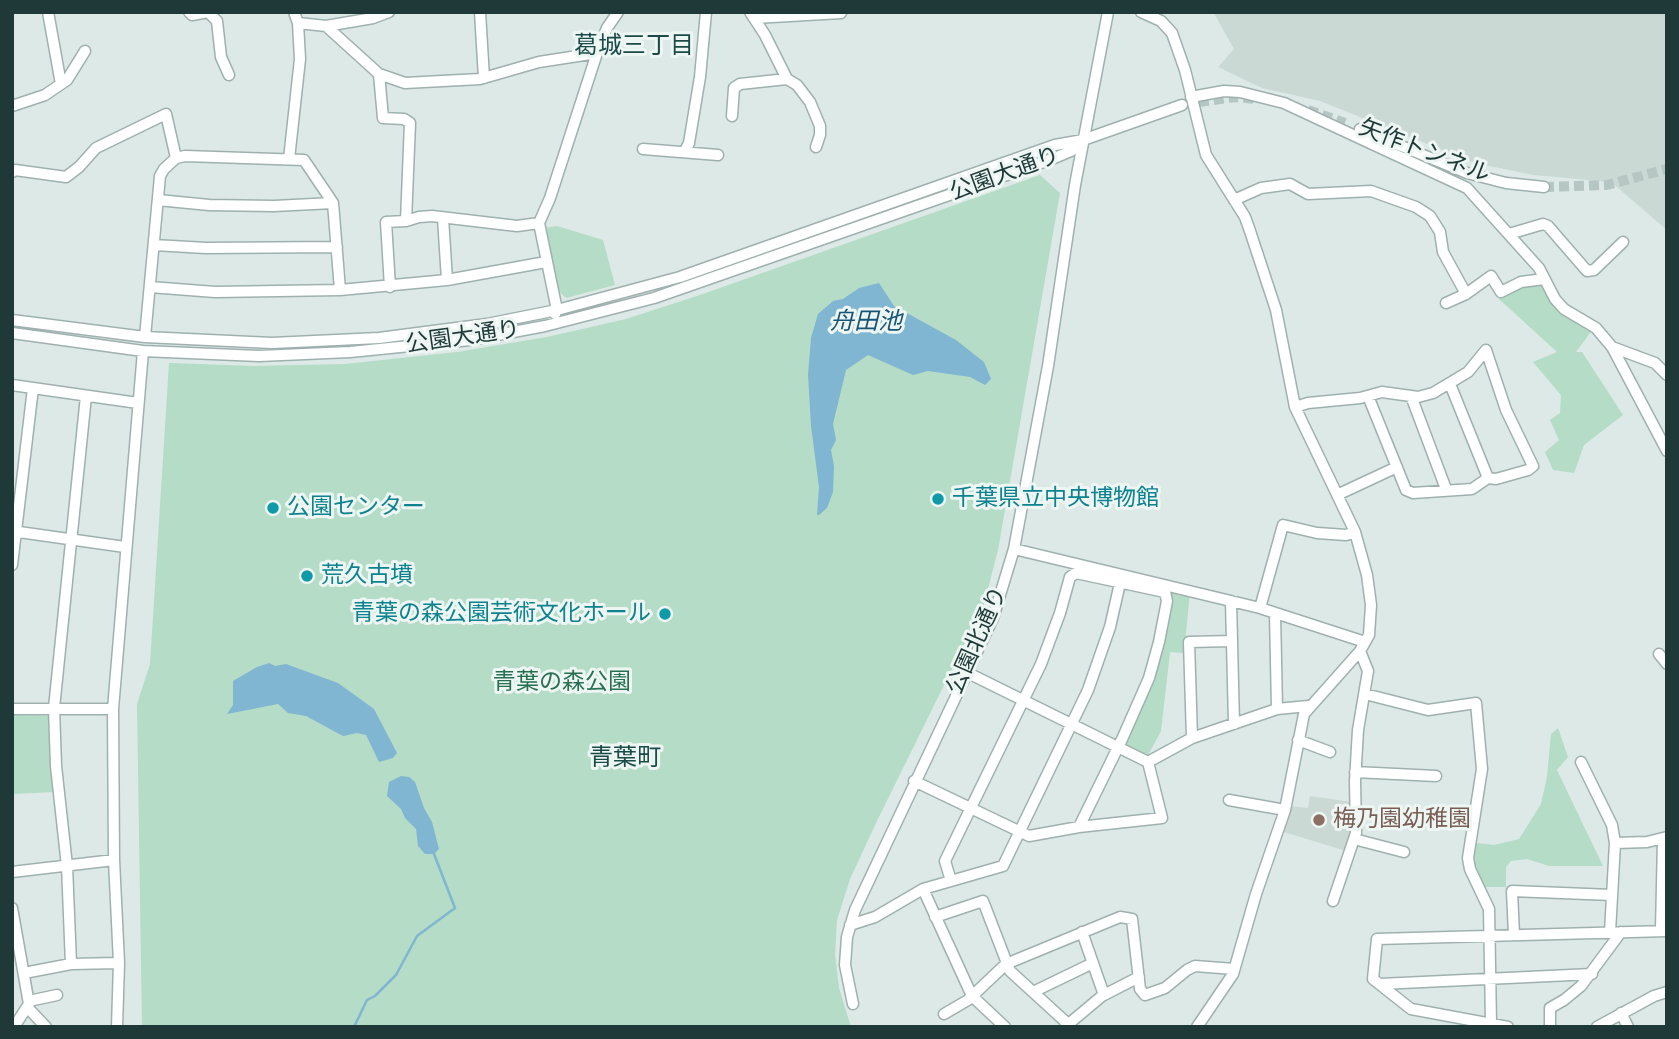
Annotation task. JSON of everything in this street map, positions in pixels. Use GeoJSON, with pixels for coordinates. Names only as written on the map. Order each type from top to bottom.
{"type":"FeatureCollection","features":[{"type":"Feature","properties":{"kind":"street"},"geometry":{"type":"LineString","coordinates":[[48,12],[61,84]]}},
{"type":"Feature","properties":{"kind":"street"},"geometry":{"type":"LineString","coordinates":[[189,12],[192,15],[208,12],[216,20],[221,57],[229,75]]}},
{"type":"Feature","properties":{"kind":"street"},"geometry":{"type":"LineString","coordinates":[[326,26],[388,12]]}},
{"type":"Feature","properties":{"kind":"street"},"geometry":{"type":"LineString","coordinates":[[480,12],[484,78]]}},
{"type":"Feature","properties":{"kind":"street"},"geometry":{"type":"LineString","coordinates":[[550,325],[557,310],[539,223],[550,198],[597,53],[607,28],[618,12]]}},
{"type":"Feature","properties":{"kind":"street"},"geometry":{"type":"LineString","coordinates":[[685,151],[689,143],[700,78],[706,12]]}},
{"type":"Feature","properties":{"kind":"street","name":"公園北通り"},"geometry":{"type":"LineString","coordinates":[[853,1004],[845,965],[850,925],[914,781],[993,618],[1014,549],[1048,366],[1083,140],[1108,12]]}},
{"type":"Feature","properties":{"kind":"street"},"geometry":{"type":"LineString","coordinates":[[1141,12],[1161,21],[1172,33],[1180,51],[1186,101],[1206,155],[1245,216],[1268,279],[1295,407],[1355,532],[1367,575],[1371,605],[1369,635],[1362,647],[1304,713],[1285,810],[1256,894],[1234,970],[1196,1027]]}},
{"type":"Feature","properties":{"kind":"street"},"geometry":{"type":"LineString","coordinates":[[816,147],[820,126],[810,102],[797,85],[787,79],[753,15],[841,13]]}},
{"type":"Feature","properties":{"kind":"street"},"geometry":{"type":"LineString","coordinates":[[289,159],[300,59],[296,18],[326,26],[379,74],[405,83],[463,82],[539,62],[597,53]]}},
{"type":"Feature","properties":{"kind":"street"},"geometry":{"type":"LineString","coordinates":[[12,106],[45,95],[67,80],[85,51]]}},
{"type":"Feature","properties":{"kind":"street"},"geometry":{"type":"LineString","coordinates":[[379,74],[383,118],[404,119],[410,123],[406,221]]}},
{"type":"Feature","properties":{"kind":"street"},"geometry":{"type":"LineString","coordinates":[[732,116],[734,88],[740,84],[787,79]]}},
{"type":"Feature","properties":{"kind":"street"},"geometry":{"type":"LineString","coordinates":[[1083,140],[1186,101],[1224,91],[1240,92],[1284,103],[1314,115],[1467,188],[1539,268],[1555,299],[1564,309],[1596,328],[1612,347],[1667,451]]}},
{"type":"Feature","properties":{"kind":"street"},"geometry":{"type":"LineString","coordinates":[[12,172],[15,170],[66,177],[96,148],[166,114],[176,158]]}},
{"type":"Feature","properties":{"kind":"street","name":"矢作トンネル"},"geometry":{"type":"LineString","coordinates":[[1345,122],[1467,173],[1506,183],[1544,187]]}},
{"type":"Feature","properties":{"kind":"street","name":"公園大通り"},"geometry":{"type":"LineString","coordinates":[[12,320],[145,337],[271,343],[379,338],[457,329],[557,310],[680,277],[1055,145],[1083,140]]}},
{"type":"Feature","properties":{"kind":"street","name":"公園大通り"},"geometry":{"type":"LineString","coordinates":[[12,333],[144,351],[259,356],[350,352],[460,342],[550,325],[654,298],[1052,159],[1071,151],[1083,140]]}},
{"type":"Feature","properties":{"kind":"street"},"geometry":{"type":"LineString","coordinates":[[643,149],[718,155]]}},
{"type":"Feature","properties":{"kind":"street"},"geometry":{"type":"LineString","coordinates":[[145,337],[160,176],[176,158],[185,156],[304,160],[333,203],[340,290]]}},
{"type":"Feature","properties":{"kind":"street"},"geometry":{"type":"LineString","coordinates":[[1234,200],[1261,188],[1290,184],[1308,194],[1371,191],[1416,207],[1430,216],[1440,232],[1443,252],[1466,294]]}},
{"type":"Feature","properties":{"kind":"street"},"geometry":{"type":"LineString","coordinates":[[158,200],[261,206],[333,203]]}},
{"type":"Feature","properties":{"kind":"street"},"geometry":{"type":"LineString","coordinates":[[390,287],[386,222],[419,217],[517,226],[539,223]]}},
{"type":"Feature","properties":{"kind":"street"},"geometry":{"type":"LineString","coordinates":[[443,218],[447,280]]}},
{"type":"Feature","properties":{"kind":"street"},"geometry":{"type":"LineString","coordinates":[[1509,234],[1542,224],[1548,226],[1587,271],[1594,270],[1623,242]]}},
{"type":"Feature","properties":{"kind":"street"},"geometry":{"type":"LineString","coordinates":[[153,245],[260,249],[337,247]]}},
{"type":"Feature","properties":{"kind":"street"},"geometry":{"type":"LineString","coordinates":[[150,287],[215,292],[390,287],[447,280],[546,262]]}},
{"type":"Feature","properties":{"kind":"street"},"geometry":{"type":"LineString","coordinates":[[1446,303],[1466,294],[1491,276],[1501,292],[1521,282],[1544,279]]}},
{"type":"Feature","properties":{"kind":"street"},"geometry":{"type":"LineString","coordinates":[[557,310],[575,318]]}},
{"type":"Feature","properties":{"kind":"street"},"geometry":{"type":"LineString","coordinates":[[1612,347],[1655,363],[1667,375]]}},
{"type":"Feature","properties":{"kind":"street"},"geometry":{"type":"LineString","coordinates":[[1295,407],[1382,392],[1418,397],[1433,393],[1468,372],[1486,350],[1506,410],[1533,466],[1528,470],[1496,479],[1488,478],[1472,489],[1413,493],[1406,490],[1368,396]]}},
{"type":"Feature","properties":{"kind":"street"},"geometry":{"type":"LineString","coordinates":[[117,1027],[119,963],[114,860],[113,709],[144,351]]}},
{"type":"Feature","properties":{"kind":"street"},"geometry":{"type":"LineString","coordinates":[[1450,384],[1488,478]]}},
{"type":"Feature","properties":{"kind":"street"},"geometry":{"type":"LineString","coordinates":[[12,385],[138,403]]}},
{"type":"Feature","properties":{"kind":"street"},"geometry":{"type":"LineString","coordinates":[[12,565],[33,388]]}},
{"type":"Feature","properties":{"kind":"street"},"geometry":{"type":"LineString","coordinates":[[71,964],[67,866],[56,766],[54,708],[86,396]]}},
{"type":"Feature","properties":{"kind":"street"},"geometry":{"type":"LineString","coordinates":[[1411,396],[1446,489]]}},
{"type":"Feature","properties":{"kind":"street"},"geometry":{"type":"LineString","coordinates":[[1337,495],[1397,467]]}},
{"type":"Feature","properties":{"kind":"street"},"geometry":{"type":"LineString","coordinates":[[1260,608],[1283,525],[1317,533],[1346,535],[1355,532]]}},
{"type":"Feature","properties":{"kind":"street"},"geometry":{"type":"LineString","coordinates":[[14,531],[125,547]]}},
{"type":"Feature","properties":{"kind":"street"},"geometry":{"type":"LineString","coordinates":[[1014,549],[1260,608],[1362,647]]}},
{"type":"Feature","properties":{"kind":"street"},"geometry":{"type":"LineString","coordinates":[[951,881],[945,861],[1023,701],[1051,639],[1070,577],[1076,573],[1165,592],[1167,601],[1149,678],[1079,827]]}},
{"type":"Feature","properties":{"kind":"street"},"geometry":{"type":"LineString","coordinates":[[850,925],[875,917],[923,889],[1003,866],[1072,724],[1101,655],[1121,583]]}},
{"type":"Feature","properties":{"kind":"street"},"geometry":{"type":"LineString","coordinates":[[1231,601],[1234,724]]}},
{"type":"Feature","properties":{"kind":"street"},"geometry":{"type":"LineString","coordinates":[[1275,613],[1277,709]]}},
{"type":"Feature","properties":{"kind":"street"},"geometry":{"type":"LineString","coordinates":[[1192,738],[1189,642],[1232,641]]}},
{"type":"Feature","properties":{"kind":"street"},"geometry":{"type":"LineString","coordinates":[[1333,901],[1356,833],[1355,772],[1358,730],[1368,671],[1362,647]]}},
{"type":"Feature","properties":{"kind":"street"},"geometry":{"type":"LineString","coordinates":[[1659,654],[1667,664]]}},
{"type":"Feature","properties":{"kind":"street"},"geometry":{"type":"LineString","coordinates":[[914,781],[1029,836],[1079,827],[1162,818],[1147,762],[966,672]]}},
{"type":"Feature","properties":{"kind":"street"},"geometry":{"type":"LineString","coordinates":[[1365,694],[1428,710],[1476,703],[1482,769],[1468,858],[1470,869],[1489,909],[1491,1023]]}},
{"type":"Feature","properties":{"kind":"street"},"geometry":{"type":"LineString","coordinates":[[1147,762],[1192,738],[1277,709],[1308,706]]}},
{"type":"Feature","properties":{"kind":"street"},"geometry":{"type":"LineString","coordinates":[[12,709],[113,709]]}},
{"type":"Feature","properties":{"kind":"street"},"geometry":{"type":"LineString","coordinates":[[1298,740],[1330,752]]}},
{"type":"Feature","properties":{"kind":"street"},"geometry":{"type":"LineString","coordinates":[[1550,1027],[1550,1008],[1564,1000],[1591,974],[1616,932],[1612,895],[1615,843],[1612,825],[1581,762]]}},
{"type":"Feature","properties":{"kind":"street"},"geometry":{"type":"LineString","coordinates":[[1355,772],[1436,776]]}},
{"type":"Feature","properties":{"kind":"street"},"geometry":{"type":"LineString","coordinates":[[1229,800],[1285,810]]}},
{"type":"Feature","properties":{"kind":"street"},"geometry":{"type":"LineString","coordinates":[[1508,1027],[1411,1009],[1373,979],[1377,939],[1664,931],[1665,838],[1615,843]]}},
{"type":"Feature","properties":{"kind":"street"},"geometry":{"type":"LineString","coordinates":[[1354,839],[1404,852]]}},
{"type":"Feature","properties":{"kind":"street"},"geometry":{"type":"LineString","coordinates":[[12,872],[114,860]]}},
{"type":"Feature","properties":{"kind":"street"},"geometry":{"type":"LineString","coordinates":[[923,889],[972,996],[1005,1027]]}},
{"type":"Feature","properties":{"kind":"street"},"geometry":{"type":"LineString","coordinates":[[1514,935],[1512,891],[1612,895]]}},
{"type":"Feature","properties":{"kind":"street"},"geometry":{"type":"LineString","coordinates":[[934,917],[982,901],[1010,971],[1067,1025],[1104,995],[1139,977]]}},
{"type":"Feature","properties":{"kind":"street"},"geometry":{"type":"LineString","coordinates":[[12,908],[28,1004],[46,1027]]}},
{"type":"Feature","properties":{"kind":"street"},"geometry":{"type":"LineString","coordinates":[[944,1014],[972,996],[1006,964],[1120,917],[1132,919],[1140,989],[1145,995],[1165,988],[1195,966],[1234,970]]}},
{"type":"Feature","properties":{"kind":"street"},"geometry":{"type":"LineString","coordinates":[[1082,932],[1104,995]]}},
{"type":"Feature","properties":{"kind":"street"},"geometry":{"type":"LineString","coordinates":[[24,973],[71,964],[119,963]]}},
{"type":"Feature","properties":{"kind":"street"},"geometry":{"type":"LineString","coordinates":[[1033,992],[1093,963]]}},
{"type":"Feature","properties":{"kind":"street"},"geometry":{"type":"LineString","coordinates":[[1380,984],[1591,974]]}},
{"type":"Feature","properties":{"kind":"street"},"geometry":{"type":"LineString","coordinates":[[1597,1027],[1654,996],[1667,992]]}},
{"type":"Feature","properties":{"kind":"street"},"geometry":{"type":"LineString","coordinates":[[14,1027],[28,1004],[57,995]]}},
{"type":"Feature","properties":{"kind":"street"},"geometry":{"type":"LineString","coordinates":[[1621,1013],[1628,1027]]}},
{"type":"Feature","properties":{"kind":"shaded area"},"geometry":{"type":"Polygon","coordinates":[[[1213,12],[1667,12],[1667,230],[1611,182],[1533,175],[1475,163],[1320,101],[1262,88],[1218,67],[1234,49],[1213,12]]]}},
{"type":"Feature","properties":{"kind":"shaded area","name":"梅乃園幼稚園"},"geometry":{"type":"Polygon","coordinates":[[[1310,796],[1352,802],[1351,830],[1346,851],[1284,832],[1291,806],[1308,808],[1310,796]]]}},
{"type":"Feature","properties":{"kind":"green space","name":"青葉の森公園"},"geometry":{"type":"Polygon","coordinates":[[[1040,175],[1060,193],[998,550],[984,604],[876,823],[850,879],[837,920],[835,954],[839,988],[851,1027],[142,1027],[137,704],[150,664],[169,363],[254,366],[345,364],[457,352],[547,337],[626,319],[700,295],[1040,175]]]}},
{"type":"Feature","properties":{"kind":"green space"},"geometry":{"type":"Polygon","coordinates":[[[557,226],[603,240],[615,285],[566,298],[557,290],[543,228],[557,226]]]}},
{"type":"Feature","properties":{"kind":"green space"},"geometry":{"type":"Polygon","coordinates":[[[1545,284],[1592,330],[1576,352],[1582,352],[1623,415],[1584,445],[1574,473],[1553,470],[1545,452],[1559,440],[1550,420],[1560,413],[1561,395],[1533,362],[1557,352],[1498,298],[1528,285],[1545,284]]]}},
{"type":"Feature","properties":{"kind":"green space"},"geometry":{"type":"Polygon","coordinates":[[[1171,588],[1190,592],[1184,653],[1170,652],[1161,731],[1147,757],[1122,743],[1146,690],[1171,588]]]}},
{"type":"Feature","properties":{"kind":"green space"},"geometry":{"type":"Polygon","coordinates":[[[12,715],[49,716],[55,792],[12,794],[12,715]]]}},
{"type":"Feature","properties":{"kind":"green space"},"geometry":{"type":"Polygon","coordinates":[[[1558,728],[1568,757],[1557,770],[1603,866],[1549,866],[1527,859],[1511,861],[1506,867],[1506,887],[1483,887],[1474,866],[1476,843],[1494,845],[1519,839],[1541,804],[1547,777],[1551,734],[1558,728]]]}},
{"type":"Feature","properties":{"kind":"water","name":"舟田池"},"geometry":{"type":"Polygon","coordinates":[[[879,283],[894,306],[956,340],[984,362],[991,379],[985,385],[970,377],[928,371],[913,375],[868,355],[846,370],[833,424],[836,440],[831,450],[834,466],[833,492],[827,508],[817,515],[819,487],[808,375],[811,338],[818,314],[833,301],[843,299],[859,288],[879,283]]]}},
{"type":"Feature","properties":{"kind":"water"},"geometry":{"type":"Polygon","coordinates":[[[269,663],[275,666],[286,664],[338,683],[374,709],[397,753],[393,758],[379,762],[366,735],[357,733],[343,736],[306,716],[288,713],[278,704],[227,714],[233,705],[233,681],[269,663]]]}},
{"type":"Feature","properties":{"kind":"water"},"geometry":{"type":"Polygon","coordinates":[[[401,776],[409,777],[415,782],[432,822],[439,849],[434,854],[425,854],[418,846],[416,829],[387,796],[389,782],[401,776]]]}},
{"type":"Feature","properties":{"kind":"waterway"},"geometry":{"type":"LineString","coordinates":[[354,1027],[367,1000],[375,996],[396,975],[417,936],[455,908],[434,854]]}},
{"type":"Feature","properties":{"kind":"tunnel"},"geometry":{"type":"LineString","coordinates":[[1184,104],[1236,97],[1255,99]]}},
{"type":"Feature","properties":{"kind":"tunnel"},"geometry":{"type":"LineString","coordinates":[[1308,110],[1345,123]]}},
{"type":"Feature","properties":{"kind":"tunnel"},"geometry":{"type":"LineString","coordinates":[[1544,187],[1607,185],[1667,169]]}},
{"type":"Feature","properties":{"kind":"place","name":"千葉県立中央博物館"},"geometry":{"type":"Point","coordinates":[938,499]}},
{"type":"Feature","properties":{"kind":"place","name":"公園センター"},"geometry":{"type":"Point","coordinates":[273,508]}},
{"type":"Feature","properties":{"kind":"place","name":"荒久古墳"},"geometry":{"type":"Point","coordinates":[307,576]}},
{"type":"Feature","properties":{"kind":"place","name":"青葉の森公園芸術文化ホール"},"geometry":{"type":"Point","coordinates":[665,614]}},
{"type":"Feature","properties":{"kind":"place","name":"梅乃園幼稚園"},"geometry":{"type":"Point","coordinates":[1319,820]}},
{"type":"Feature","properties":{"kind":"district","name":"葛城三丁目"},"geometry":{"type":"Point","coordinates":[634,47]}},
{"type":"Feature","properties":{"kind":"district","name":"青葉町"},"geometry":{"type":"Point","coordinates":[625,759]}}]}
